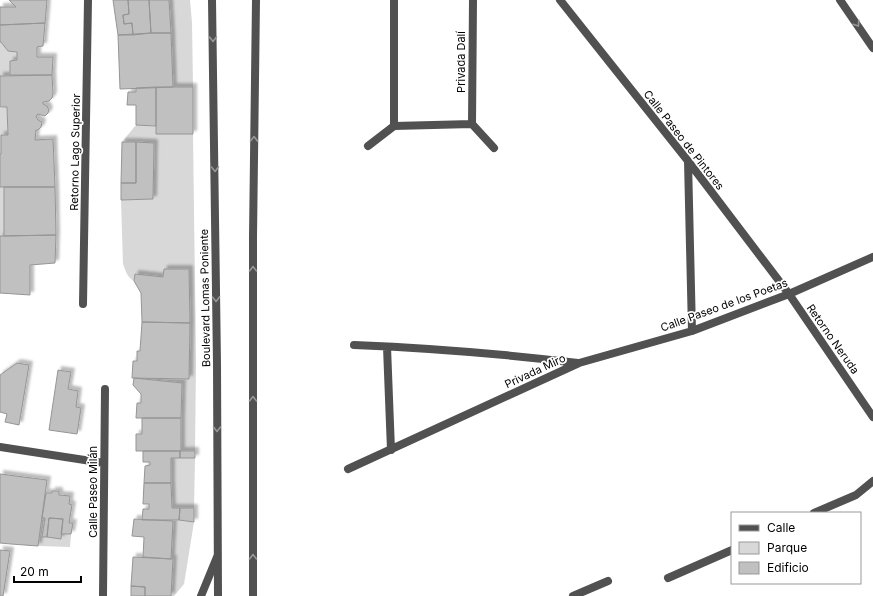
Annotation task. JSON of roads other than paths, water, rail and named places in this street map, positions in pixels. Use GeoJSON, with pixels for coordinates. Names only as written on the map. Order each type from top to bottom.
{"type":"FeatureCollection","features":[{"type":"Feature","properties":{"kind":"street","name":"Retorno Lago Superior"},"geometry":{"type":"LineString","coordinates":[[83,304],[88,0]]}},
{"type":"Feature","properties":{"kind":"street","name":"Boulevard Lomas Poniente"},"geometry":{"type":"LineString","coordinates":[[212,0],[217,364],[218,596]]}},
{"type":"Feature","properties":{"kind":"street"},"geometry":{"type":"LineString","coordinates":[[253,596],[253,237],[256,0]]}},
{"type":"Feature","properties":{"kind":"street"},"geometry":{"type":"LineString","coordinates":[[394,0],[394,126]]}},
{"type":"Feature","properties":{"kind":"street","name":"Privada Dalí"},"geometry":{"type":"LineString","coordinates":[[472,124],[473,0]]}},
{"type":"Feature","properties":{"kind":"street","name":"Calle Paseo de Pintores"},"geometry":{"type":"LineString","coordinates":[[560,0],[688,161],[789,294]]}},
{"type":"Feature","properties":{"kind":"street"},"geometry":{"type":"LineString","coordinates":[[840,0],[873,48]]}},
{"type":"Feature","properties":{"kind":"street"},"geometry":{"type":"LineString","coordinates":[[368,146],[394,126],[472,124],[494,148]]}},
{"type":"Feature","properties":{"kind":"street"},"geometry":{"type":"LineString","coordinates":[[688,161],[692,330]]}},
{"type":"Feature","properties":{"kind":"street","name":"Calle Paseo de los Poetas"},"geometry":{"type":"LineString","coordinates":[[579,363],[692,330],[789,294],[873,257]]}},
{"type":"Feature","properties":{"kind":"street","name":"Retorno Neruda"},"geometry":{"type":"LineString","coordinates":[[789,294],[873,416]]}},
{"type":"Feature","properties":{"kind":"street","name":"Privada Miro"},"geometry":{"type":"LineString","coordinates":[[354,345],[529,357],[579,363]]}},
{"type":"Feature","properties":{"kind":"street"},"geometry":{"type":"LineString","coordinates":[[388,347],[391,450]]}},
{"type":"Feature","properties":{"kind":"street","name":"Privada Miro"},"geometry":{"type":"LineString","coordinates":[[348,469],[579,363]]}},
{"type":"Feature","properties":{"kind":"street","name":"Calle Paseo Milán"},"geometry":{"type":"LineString","coordinates":[[103,596],[105,389]]}},
{"type":"Feature","properties":{"kind":"street"},"geometry":{"type":"LineString","coordinates":[[0,447],[104,463]]}},
{"type":"Feature","properties":{"kind":"street"},"geometry":{"type":"LineString","coordinates":[[816,512],[856,495],[873,481]]}},
{"type":"Feature","properties":{"kind":"street"},"geometry":{"type":"LineString","coordinates":[[668,578],[731,550]]}},
{"type":"Feature","properties":{"kind":"street"},"geometry":{"type":"LineString","coordinates":[[201,596],[218,557]]}},
{"type":"Feature","properties":{"kind":"street"},"geometry":{"type":"LineString","coordinates":[[573,596],[608,582]]}}]}
